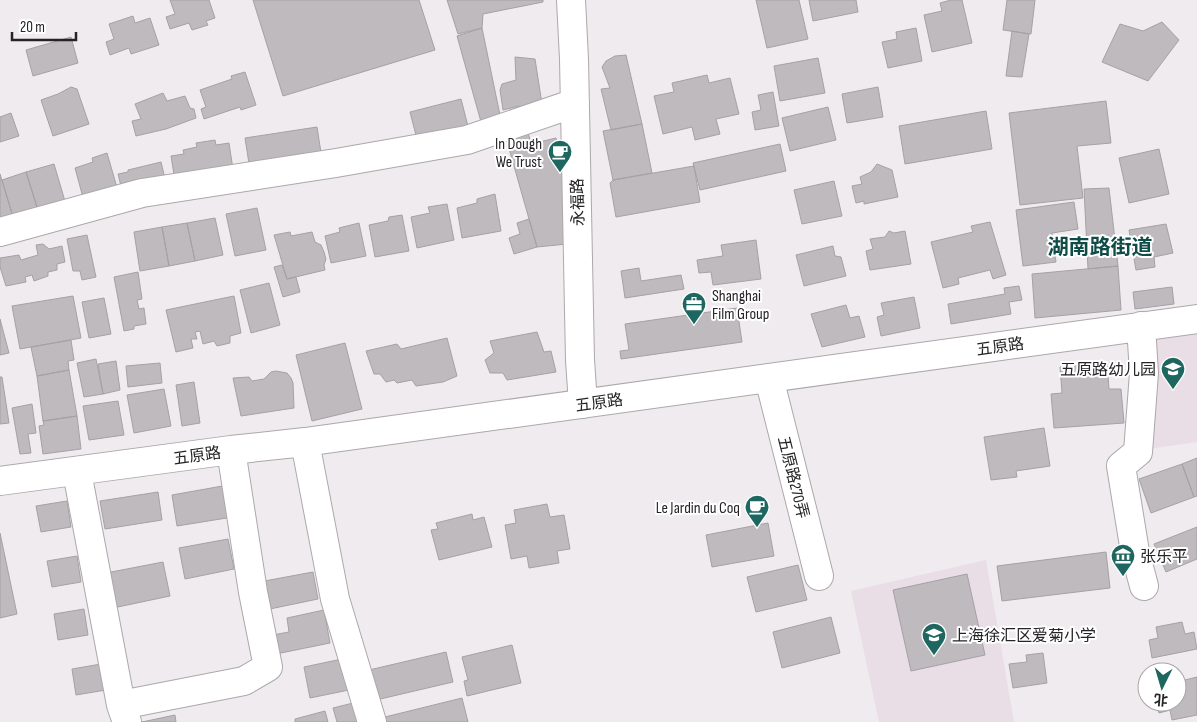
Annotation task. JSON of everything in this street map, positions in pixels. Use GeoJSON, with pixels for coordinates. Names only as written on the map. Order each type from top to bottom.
{"type":"FeatureCollection","features":[{"type":"Feature","properties":{"kind":"street","name":"永福路"},"geometry":{"type":"LineString","coordinates":[[571,0],[583,404]]}},
{"type":"Feature","properties":{"kind":"street"},"geometry":{"type":"LineString","coordinates":[[0,232],[142,193],[336,163],[467,140],[575,103]]}},
{"type":"Feature","properties":{"kind":"street","name":"五原路"},"geometry":{"type":"LineString","coordinates":[[0,481],[305,442],[1197,318]]}},
{"type":"Feature","properties":{"kind":"street"},"geometry":{"type":"LineString","coordinates":[[1141,326],[1144,373],[1138,452],[1120,466],[1135,552],[1144,586]]}},
{"type":"Feature","properties":{"kind":"street","name":"五原路270弄"},"geometry":{"type":"LineString","coordinates":[[769,378],[819,576]]}},
{"type":"Feature","properties":{"kind":"street"},"geometry":{"type":"LineString","coordinates":[[305,442],[334,599],[372,722]]}},
{"type":"Feature","properties":{"kind":"street"},"geometry":{"type":"LineString","coordinates":[[77,472],[124,714],[244,681],[268,667],[253,592],[231,450]]}},
{"type":"Feature","properties":{"kind":"shaded area","name":"五原路幼儿园"},"geometry":{"type":"Polygon","coordinates":[[[1197,331],[1197,442],[1148,449],[1152,337],[1197,331]]]}},
{"type":"Feature","properties":{"kind":"shaded area","name":"上海徐汇区爱菊小学"},"geometry":{"type":"Polygon","coordinates":[[[986,560],[1014,722],[879,722],[851,591],[986,560]]]}},
{"type":"Feature","properties":{"kind":"building"},"geometry":{"type":"Polygon","coordinates":[[[170,0],[209,0],[215,18],[206,21],[208,25],[192,30],[189,23],[170,29],[166,17],[175,14],[170,0]]]}},
{"type":"Feature","properties":{"kind":"building"},"geometry":{"type":"Polygon","coordinates":[[[253,0],[419,0],[435,50],[283,96],[253,0]]]}},
{"type":"Feature","properties":{"kind":"building"},"geometry":{"type":"Polygon","coordinates":[[[447,0],[543,0],[543,2],[483,14],[482,28],[458,34],[447,0]]]}},
{"type":"Feature","properties":{"kind":"building"},"geometry":{"type":"Polygon","coordinates":[[[756,0],[799,0],[808,39],[767,48],[756,0]]]}},
{"type":"Feature","properties":{"kind":"building"},"geometry":{"type":"Polygon","coordinates":[[[809,0],[856,0],[858,12],[813,21],[809,0]]]}},
{"type":"Feature","properties":{"kind":"building"},"geometry":{"type":"Polygon","coordinates":[[[962,0],[972,43],[932,52],[924,15],[942,11],[940,3],[962,0]]]}},
{"type":"Feature","properties":{"kind":"building"},"geometry":{"type":"Polygon","coordinates":[[[1007,0],[1035,0],[1031,34],[1003,30],[1007,0]]]}},
{"type":"Feature","properties":{"kind":"building"},"geometry":{"type":"Polygon","coordinates":[[[133,16],[135,23],[150,18],[159,45],[131,54],[129,48],[110,55],[106,42],[114,39],[109,24],[133,16]]]}},
{"type":"Feature","properties":{"kind":"building"},"geometry":{"type":"Polygon","coordinates":[[[1162,22],[1179,40],[1148,81],[1102,62],[1120,24],[1143,31],[1162,22]]]}},
{"type":"Feature","properties":{"kind":"building"},"geometry":{"type":"Polygon","coordinates":[[[482,28],[501,120],[483,129],[457,36],[482,28]]]}},
{"type":"Feature","properties":{"kind":"building"},"geometry":{"type":"Polygon","coordinates":[[[916,28],[922,61],[888,68],[882,42],[897,39],[896,32],[916,28]]]}},
{"type":"Feature","properties":{"kind":"building"},"geometry":{"type":"Polygon","coordinates":[[[1012,31],[1029,34],[1022,77],[1006,76],[1012,31]]]}},
{"type":"Feature","properties":{"kind":"building"},"geometry":{"type":"Polygon","coordinates":[[[71,37],[78,63],[33,76],[26,50],[71,37]]]}},
{"type":"Feature","properties":{"kind":"building"},"geometry":{"type":"Polygon","coordinates":[[[626,55],[642,124],[611,130],[601,89],[610,88],[602,67],[606,61],[615,56],[626,55]]]}},
{"type":"Feature","properties":{"kind":"building"},"geometry":{"type":"Polygon","coordinates":[[[515,57],[535,59],[542,104],[522,110],[519,106],[503,110],[500,90],[502,84],[516,80],[515,57]]]}},
{"type":"Feature","properties":{"kind":"building"},"geometry":{"type":"Polygon","coordinates":[[[818,58],[825,93],[780,101],[774,66],[818,58]]]}},
{"type":"Feature","properties":{"kind":"building"},"geometry":{"type":"Polygon","coordinates":[[[245,72],[256,105],[241,110],[240,107],[204,119],[201,109],[206,107],[200,90],[232,79],[231,76],[245,72]]]}},
{"type":"Feature","properties":{"kind":"building"},"geometry":{"type":"Polygon","coordinates":[[[707,75],[709,83],[730,78],[739,114],[716,119],[720,134],[695,140],[692,127],[663,134],[654,96],[674,92],[672,83],[707,75]]]}},
{"type":"Feature","properties":{"kind":"building"},"geometry":{"type":"Polygon","coordinates":[[[71,87],[77,89],[89,124],[53,136],[41,100],[71,87]]]}},
{"type":"Feature","properties":{"kind":"building"},"geometry":{"type":"Polygon","coordinates":[[[878,87],[883,117],[847,123],[842,94],[878,87]]]}},
{"type":"Feature","properties":{"kind":"building"},"geometry":{"type":"Polygon","coordinates":[[[773,92],[779,126],[755,130],[752,112],[761,110],[758,95],[773,92]]]}},
{"type":"Feature","properties":{"kind":"building"},"geometry":{"type":"Polygon","coordinates":[[[163,93],[167,101],[185,96],[190,108],[194,109],[196,118],[166,129],[136,136],[132,121],[141,119],[135,104],[163,93]]]}},
{"type":"Feature","properties":{"kind":"building"},"geometry":{"type":"Polygon","coordinates":[[[461,99],[470,134],[419,147],[410,112],[461,99]]]}},
{"type":"Feature","properties":{"kind":"building"},"geometry":{"type":"Polygon","coordinates":[[[1106,101],[1111,143],[1077,146],[1083,198],[1020,205],[1009,113],[1106,101]]]}},
{"type":"Feature","properties":{"kind":"building"},"geometry":{"type":"Polygon","coordinates":[[[828,107],[836,140],[790,151],[782,118],[828,107]]]}},
{"type":"Feature","properties":{"kind":"building"},"geometry":{"type":"Polygon","coordinates":[[[986,111],[992,149],[905,164],[899,126],[986,111]]]}},
{"type":"Feature","properties":{"kind":"building"},"geometry":{"type":"Polygon","coordinates":[[[11,113],[19,136],[0,142],[0,117],[11,113]]]}},
{"type":"Feature","properties":{"kind":"building"},"geometry":{"type":"Polygon","coordinates":[[[642,124],[652,173],[613,180],[603,131],[642,124]]]}},
{"type":"Feature","properties":{"kind":"building"},"geometry":{"type":"Polygon","coordinates":[[[317,127],[322,159],[250,170],[245,138],[317,127]]]}},
{"type":"Feature","properties":{"kind":"building"},"geometry":{"type":"Polygon","coordinates":[[[528,132],[531,144],[556,138],[565,173],[567,244],[537,247],[506,138],[528,132]]]}},
{"type":"Feature","properties":{"kind":"building"},"geometry":{"type":"Polygon","coordinates":[[[215,140],[216,145],[229,143],[234,176],[176,187],[171,156],[184,154],[183,150],[197,147],[196,143],[215,140]]]}},
{"type":"Feature","properties":{"kind":"building"},"geometry":{"type":"Polygon","coordinates":[[[780,144],[786,171],[700,190],[693,163],[780,144]]]}},
{"type":"Feature","properties":{"kind":"building"},"geometry":{"type":"Polygon","coordinates":[[[1159,149],[1169,194],[1129,203],[1119,158],[1159,149]]]}},
{"type":"Feature","properties":{"kind":"building"},"geometry":{"type":"Polygon","coordinates":[[[107,153],[118,191],[84,201],[75,168],[93,162],[92,158],[107,153]]]}},
{"type":"Feature","properties":{"kind":"building"},"geometry":{"type":"Polygon","coordinates":[[[161,162],[166,183],[123,194],[118,174],[161,162]]]}},
{"type":"Feature","properties":{"kind":"building"},"geometry":{"type":"Polygon","coordinates":[[[54,164],[67,208],[40,216],[26,172],[54,164]]]}},
{"type":"Feature","properties":{"kind":"building"},"geometry":{"type":"Polygon","coordinates":[[[877,164],[892,170],[898,197],[864,204],[864,201],[856,203],[852,186],[862,184],[860,177],[871,172],[877,164]]]}},
{"type":"Feature","properties":{"kind":"building"},"geometry":{"type":"Polygon","coordinates":[[[694,166],[700,202],[616,217],[610,183],[613,180],[694,166]]]}},
{"type":"Feature","properties":{"kind":"building"},"geometry":{"type":"Polygon","coordinates":[[[26,172],[39,214],[13,217],[2,180],[26,172]]]}},
{"type":"Feature","properties":{"kind":"building"},"geometry":{"type":"Polygon","coordinates":[[[0,174],[14,220],[0,224],[0,174]]]}},
{"type":"Feature","properties":{"kind":"building"},"geometry":{"type":"Polygon","coordinates":[[[834,181],[842,216],[802,224],[794,190],[834,181]]]}},
{"type":"Feature","properties":{"kind":"building"},"geometry":{"type":"Polygon","coordinates":[[[1109,188],[1118,266],[1088,269],[1084,189],[1109,188]]]}},
{"type":"Feature","properties":{"kind":"building"},"geometry":{"type":"Polygon","coordinates":[[[495,194],[501,231],[462,238],[457,208],[477,203],[477,199],[495,194]]]}},
{"type":"Feature","properties":{"kind":"building"},"geometry":{"type":"Polygon","coordinates":[[[1074,202],[1078,229],[1052,233],[1056,262],[1023,266],[1016,210],[1074,202]]]}},
{"type":"Feature","properties":{"kind":"building"},"geometry":{"type":"Polygon","coordinates":[[[447,204],[454,240],[417,248],[411,217],[430,213],[428,207],[447,204]]]}},
{"type":"Feature","properties":{"kind":"building"},"geometry":{"type":"Polygon","coordinates":[[[257,208],[266,250],[235,256],[226,214],[257,208]]]}},
{"type":"Feature","properties":{"kind":"building"},"geometry":{"type":"Polygon","coordinates":[[[402,215],[409,251],[375,257],[369,225],[388,221],[389,217],[402,215]]]}},
{"type":"Feature","properties":{"kind":"building"},"geometry":{"type":"Polygon","coordinates":[[[215,218],[223,255],[195,261],[187,223],[215,218]]]}},
{"type":"Feature","properties":{"kind":"building"},"geometry":{"type":"Polygon","coordinates":[[[529,219],[537,247],[514,254],[509,238],[520,234],[517,223],[529,219]]]}},
{"type":"Feature","properties":{"kind":"building"},"geometry":{"type":"Polygon","coordinates":[[[990,222],[1006,275],[993,279],[990,270],[958,278],[959,284],[943,288],[931,242],[973,232],[971,226],[990,222]]]}},
{"type":"Feature","properties":{"kind":"building"},"geometry":{"type":"Polygon","coordinates":[[[187,223],[195,261],[169,266],[162,227],[187,223]]]}},
{"type":"Feature","properties":{"kind":"building"},"geometry":{"type":"Polygon","coordinates":[[[359,223],[366,256],[331,263],[325,236],[340,232],[339,228],[359,223]]]}},
{"type":"Feature","properties":{"kind":"building"},"geometry":{"type":"Polygon","coordinates":[[[1166,224],[1173,253],[1154,257],[1155,267],[1136,270],[1129,230],[1166,224]]]}},
{"type":"Feature","properties":{"kind":"building"},"geometry":{"type":"Polygon","coordinates":[[[162,227],[169,266],[140,271],[134,232],[162,227]]]}},
{"type":"Feature","properties":{"kind":"building"},"geometry":{"type":"Polygon","coordinates":[[[889,231],[894,233],[905,231],[911,264],[870,270],[866,251],[873,249],[870,239],[885,237],[889,231]]]}},
{"type":"Feature","properties":{"kind":"building"},"geometry":{"type":"Polygon","coordinates":[[[290,232],[291,236],[312,232],[315,242],[321,245],[324,252],[326,259],[325,270],[287,279],[274,235],[290,232]]]}},
{"type":"Feature","properties":{"kind":"building"},"geometry":{"type":"Polygon","coordinates":[[[87,235],[96,277],[82,280],[80,271],[73,271],[67,239],[87,235]]]}},
{"type":"Feature","properties":{"kind":"building"},"geometry":{"type":"Polygon","coordinates":[[[756,240],[761,279],[713,285],[711,272],[699,273],[697,260],[723,256],[721,245],[756,240]]]}},
{"type":"Feature","properties":{"kind":"building"},"geometry":{"type":"Polygon","coordinates":[[[43,244],[49,249],[62,246],[65,262],[57,264],[57,270],[48,272],[48,276],[34,281],[32,275],[25,277],[26,282],[6,286],[0,267],[0,258],[19,255],[21,260],[38,255],[36,245],[43,244]]]}},
{"type":"Feature","properties":{"kind":"building"},"geometry":{"type":"Polygon","coordinates":[[[833,246],[835,256],[841,257],[846,276],[804,286],[796,255],[833,246]]]}},
{"type":"Feature","properties":{"kind":"building"},"geometry":{"type":"Polygon","coordinates":[[[282,265],[287,279],[296,277],[300,292],[283,297],[274,267],[282,265]]]}},
{"type":"Feature","properties":{"kind":"building"},"geometry":{"type":"Polygon","coordinates":[[[1118,266],[1121,310],[1035,318],[1032,274],[1118,266]]]}},
{"type":"Feature","properties":{"kind":"building"},"geometry":{"type":"Polygon","coordinates":[[[639,268],[641,281],[681,275],[684,289],[625,298],[621,271],[639,268]]]}},
{"type":"Feature","properties":{"kind":"building"},"geometry":{"type":"Polygon","coordinates":[[[138,272],[142,299],[137,300],[139,309],[144,308],[146,324],[134,326],[134,329],[124,331],[114,277],[138,272]]]}},
{"type":"Feature","properties":{"kind":"building"},"geometry":{"type":"Polygon","coordinates":[[[269,283],[280,325],[251,333],[240,290],[269,283]]]}},
{"type":"Feature","properties":{"kind":"building"},"geometry":{"type":"Polygon","coordinates":[[[1019,286],[1022,300],[1009,302],[1011,314],[951,324],[948,304],[1005,294],[1004,288],[1019,286]]]}},
{"type":"Feature","properties":{"kind":"building"},"geometry":{"type":"Polygon","coordinates":[[[1172,287],[1174,304],[1135,309],[1133,292],[1172,287]]]}},
{"type":"Feature","properties":{"kind":"building"},"geometry":{"type":"Polygon","coordinates":[[[73,296],[81,338],[20,349],[12,306],[73,296]]]}},
{"type":"Feature","properties":{"kind":"building"},"geometry":{"type":"Polygon","coordinates":[[[234,296],[241,333],[230,336],[230,343],[217,346],[214,341],[203,344],[200,331],[195,332],[197,339],[191,339],[193,348],[176,352],[166,310],[234,296]]]}},
{"type":"Feature","properties":{"kind":"building"},"geometry":{"type":"Polygon","coordinates":[[[914,297],[920,328],[881,336],[877,317],[884,315],[881,303],[914,297]]]}},
{"type":"Feature","properties":{"kind":"building"},"geometry":{"type":"Polygon","coordinates":[[[104,298],[111,334],[89,338],[82,302],[104,298]]]}},
{"type":"Feature","properties":{"kind":"building"},"geometry":{"type":"Polygon","coordinates":[[[846,305],[850,318],[859,316],[865,337],[822,347],[811,314],[846,305]]]}},
{"type":"Feature","properties":{"kind":"building"},"geometry":{"type":"Polygon","coordinates":[[[737,308],[742,342],[621,359],[620,351],[629,350],[625,324],[737,308]]]}},
{"type":"Feature","properties":{"kind":"building"},"geometry":{"type":"Polygon","coordinates":[[[0,319],[9,353],[0,355],[0,319]]]}},
{"type":"Feature","properties":{"kind":"building"},"geometry":{"type":"Polygon","coordinates":[[[537,332],[544,352],[551,351],[556,372],[507,380],[503,373],[490,373],[485,360],[494,353],[490,341],[537,332]]]}},
{"type":"Feature","properties":{"kind":"building"},"geometry":{"type":"Polygon","coordinates":[[[447,338],[457,376],[443,382],[416,386],[412,380],[397,383],[394,380],[386,382],[380,374],[374,374],[366,351],[397,344],[401,349],[447,338]]]}},
{"type":"Feature","properties":{"kind":"building"},"geometry":{"type":"Polygon","coordinates":[[[71,340],[74,360],[68,361],[69,370],[37,376],[31,347],[71,340]]]}},
{"type":"Feature","properties":{"kind":"building"},"geometry":{"type":"Polygon","coordinates":[[[345,343],[362,409],[312,421],[296,355],[345,343]]]}},
{"type":"Feature","properties":{"kind":"building"},"geometry":{"type":"Polygon","coordinates":[[[96,359],[103,394],[84,397],[77,363],[96,359]]]}},
{"type":"Feature","properties":{"kind":"building"},"geometry":{"type":"Polygon","coordinates":[[[116,361],[120,390],[103,394],[98,364],[116,361]]]}},
{"type":"Feature","properties":{"kind":"building"},"geometry":{"type":"Polygon","coordinates":[[[160,363],[162,383],[128,387],[126,366],[160,363]]]}},
{"type":"Feature","properties":{"kind":"building"},"geometry":{"type":"Polygon","coordinates":[[[1107,363],[1109,389],[1121,389],[1124,423],[1054,428],[1051,394],[1062,393],[1060,367],[1107,363]]]}},
{"type":"Feature","properties":{"kind":"building"},"geometry":{"type":"Polygon","coordinates":[[[69,370],[77,416],[43,421],[37,376],[69,370]]]}},
{"type":"Feature","properties":{"kind":"building"},"geometry":{"type":"Polygon","coordinates":[[[271,372],[287,373],[291,378],[294,408],[241,416],[233,378],[249,377],[252,381],[264,379],[271,372]]]}},
{"type":"Feature","properties":{"kind":"building"},"geometry":{"type":"Polygon","coordinates":[[[0,377],[2,377],[9,423],[0,424],[0,377]]]}},
{"type":"Feature","properties":{"kind":"building"},"geometry":{"type":"Polygon","coordinates":[[[194,382],[200,423],[182,426],[176,385],[194,382]]]}},
{"type":"Feature","properties":{"kind":"building"},"geometry":{"type":"Polygon","coordinates":[[[164,389],[171,426],[134,433],[127,395],[164,389]]]}},
{"type":"Feature","properties":{"kind":"building"},"geometry":{"type":"Polygon","coordinates":[[[118,401],[124,435],[89,440],[83,406],[118,401]]]}},
{"type":"Feature","properties":{"kind":"building"},"geometry":{"type":"Polygon","coordinates":[[[32,404],[36,433],[28,434],[31,453],[20,454],[12,408],[32,404]]]}},
{"type":"Feature","properties":{"kind":"building"},"geometry":{"type":"Polygon","coordinates":[[[77,416],[81,449],[43,454],[39,426],[44,425],[43,421],[77,416]]]}},
{"type":"Feature","properties":{"kind":"building"},"geometry":{"type":"Polygon","coordinates":[[[1044,428],[1050,466],[1016,471],[1017,477],[991,480],[984,437],[1044,428]]]}},
{"type":"Feature","properties":{"kind":"building"},"geometry":{"type":"Polygon","coordinates":[[[1197,458],[1197,496],[1194,497],[1182,464],[1197,458]]]}},
{"type":"Feature","properties":{"kind":"building"},"geometry":{"type":"Polygon","coordinates":[[[1182,464],[1194,497],[1151,513],[1139,479],[1182,464]]]}},
{"type":"Feature","properties":{"kind":"building"},"geometry":{"type":"Polygon","coordinates":[[[228,485],[233,517],[177,526],[172,495],[228,485]]]}},
{"type":"Feature","properties":{"kind":"building"},"geometry":{"type":"Polygon","coordinates":[[[158,492],[162,520],[105,529],[100,501],[158,492]]]}},
{"type":"Feature","properties":{"kind":"building"},"geometry":{"type":"Polygon","coordinates":[[[67,501],[71,527],[41,532],[36,506],[67,501]]]}},
{"type":"Feature","properties":{"kind":"building"},"geometry":{"type":"Polygon","coordinates":[[[547,504],[550,517],[564,515],[570,549],[557,551],[559,563],[529,568],[527,556],[511,559],[505,525],[516,523],[514,510],[547,504]]]}},
{"type":"Feature","properties":{"kind":"building"},"geometry":{"type":"Polygon","coordinates":[[[472,514],[473,520],[484,517],[492,547],[439,560],[431,530],[438,529],[436,523],[472,514]]]}},
{"type":"Feature","properties":{"kind":"building"},"geometry":{"type":"Polygon","coordinates":[[[768,523],[774,556],[712,567],[706,535],[768,523]]]}},
{"type":"Feature","properties":{"kind":"building"},"geometry":{"type":"Polygon","coordinates":[[[1197,527],[1197,559],[1166,572],[1154,544],[1197,527]]]}},
{"type":"Feature","properties":{"kind":"building"},"geometry":{"type":"Polygon","coordinates":[[[0,533],[17,614],[0,618],[0,533]]]}},
{"type":"Feature","properties":{"kind":"building"},"geometry":{"type":"Polygon","coordinates":[[[228,539],[234,569],[185,579],[179,548],[228,539]]]}},
{"type":"Feature","properties":{"kind":"building"},"geometry":{"type":"Polygon","coordinates":[[[1106,552],[1110,588],[1002,601],[997,566],[1106,552]]]}},
{"type":"Feature","properties":{"kind":"building"},"geometry":{"type":"Polygon","coordinates":[[[77,556],[81,582],[52,587],[47,561],[77,556]]]}},
{"type":"Feature","properties":{"kind":"building"},"geometry":{"type":"Polygon","coordinates":[[[163,562],[170,596],[113,608],[106,573],[163,562]]]}},
{"type":"Feature","properties":{"kind":"building"},"geometry":{"type":"Polygon","coordinates":[[[798,565],[807,600],[756,612],[747,577],[798,565]]]}},
{"type":"Feature","properties":{"kind":"building"},"geometry":{"type":"Polygon","coordinates":[[[313,572],[318,599],[265,610],[259,582],[313,572]]]}},
{"type":"Feature","properties":{"kind":"building"},"geometry":{"type":"Polygon","coordinates":[[[967,574],[985,655],[911,671],[893,590],[967,574]]]}},
{"type":"Feature","properties":{"kind":"building"},"geometry":{"type":"Polygon","coordinates":[[[84,609],[88,635],[58,640],[54,614],[84,609]]]}},
{"type":"Feature","properties":{"kind":"building"},"geometry":{"type":"Polygon","coordinates":[[[324,610],[330,643],[271,655],[267,636],[289,632],[287,618],[324,610]]]}},
{"type":"Feature","properties":{"kind":"building"},"geometry":{"type":"Polygon","coordinates":[[[831,617],[840,653],[782,668],[773,632],[831,617]]]}},
{"type":"Feature","properties":{"kind":"building"},"geometry":{"type":"Polygon","coordinates":[[[1182,622],[1185,634],[1194,632],[1197,649],[1152,658],[1149,640],[1158,638],[1156,627],[1182,622]]]}},
{"type":"Feature","properties":{"kind":"building"},"geometry":{"type":"Polygon","coordinates":[[[512,645],[521,683],[467,696],[464,681],[468,680],[462,657],[512,645]]]}},
{"type":"Feature","properties":{"kind":"building"},"geometry":{"type":"Polygon","coordinates":[[[446,652],[453,682],[376,700],[369,670],[446,652]]]}},
{"type":"Feature","properties":{"kind":"building"},"geometry":{"type":"Polygon","coordinates":[[[1043,653],[1047,683],[1013,688],[1009,664],[1027,662],[1026,655],[1043,653]]]}},
{"type":"Feature","properties":{"kind":"building"},"geometry":{"type":"Polygon","coordinates":[[[342,659],[349,690],[310,698],[304,667],[342,659]]]}},
{"type":"Feature","properties":{"kind":"building"},"geometry":{"type":"Polygon","coordinates":[[[101,664],[106,690],[76,695],[72,669],[101,664]]]}},
{"type":"Feature","properties":{"kind":"building"},"geometry":{"type":"Polygon","coordinates":[[[1197,677],[1197,715],[1172,720],[1170,712],[1187,712],[1187,680],[1197,677]]]}},
{"type":"Feature","properties":{"kind":"building"},"geometry":{"type":"Polygon","coordinates":[[[462,698],[468,722],[386,722],[385,717],[462,698]]]}},
{"type":"Feature","properties":{"kind":"building"},"geometry":{"type":"Polygon","coordinates":[[[361,701],[366,722],[337,722],[333,708],[361,701]]]}},
{"type":"Feature","properties":{"kind":"building"},"geometry":{"type":"Polygon","coordinates":[[[325,711],[328,722],[295,722],[295,719],[325,711]]]}},
{"type":"Feature","properties":{"kind":"building"},"geometry":{"type":"Polygon","coordinates":[[[175,715],[176,722],[142,722],[175,715]]]}},
{"type":"Feature","properties":{"kind":"place","name":"In Dough We Trust"},"geometry":{"type":"Point","coordinates":[560,173]}},
{"type":"Feature","properties":{"kind":"place","name":"Shanghai Film Group"},"geometry":{"type":"Point","coordinates":[694,325]}},
{"type":"Feature","properties":{"kind":"place","name":"五原路幼儿园"},"geometry":{"type":"Point","coordinates":[1173,390]}},
{"type":"Feature","properties":{"kind":"place","name":"Le Jardin du Coq"},"geometry":{"type":"Point","coordinates":[757,528]}},
{"type":"Feature","properties":{"kind":"place","name":"张乐平"},"geometry":{"type":"Point","coordinates":[1123,577]}},
{"type":"Feature","properties":{"kind":"place","name":"上海徐汇区爱菊小学"},"geometry":{"type":"Point","coordinates":[934,656]}},
{"type":"Feature","properties":{"kind":"district","name":"湖南路街道"},"geometry":{"type":"Point","coordinates":[1100,247]}}]}
